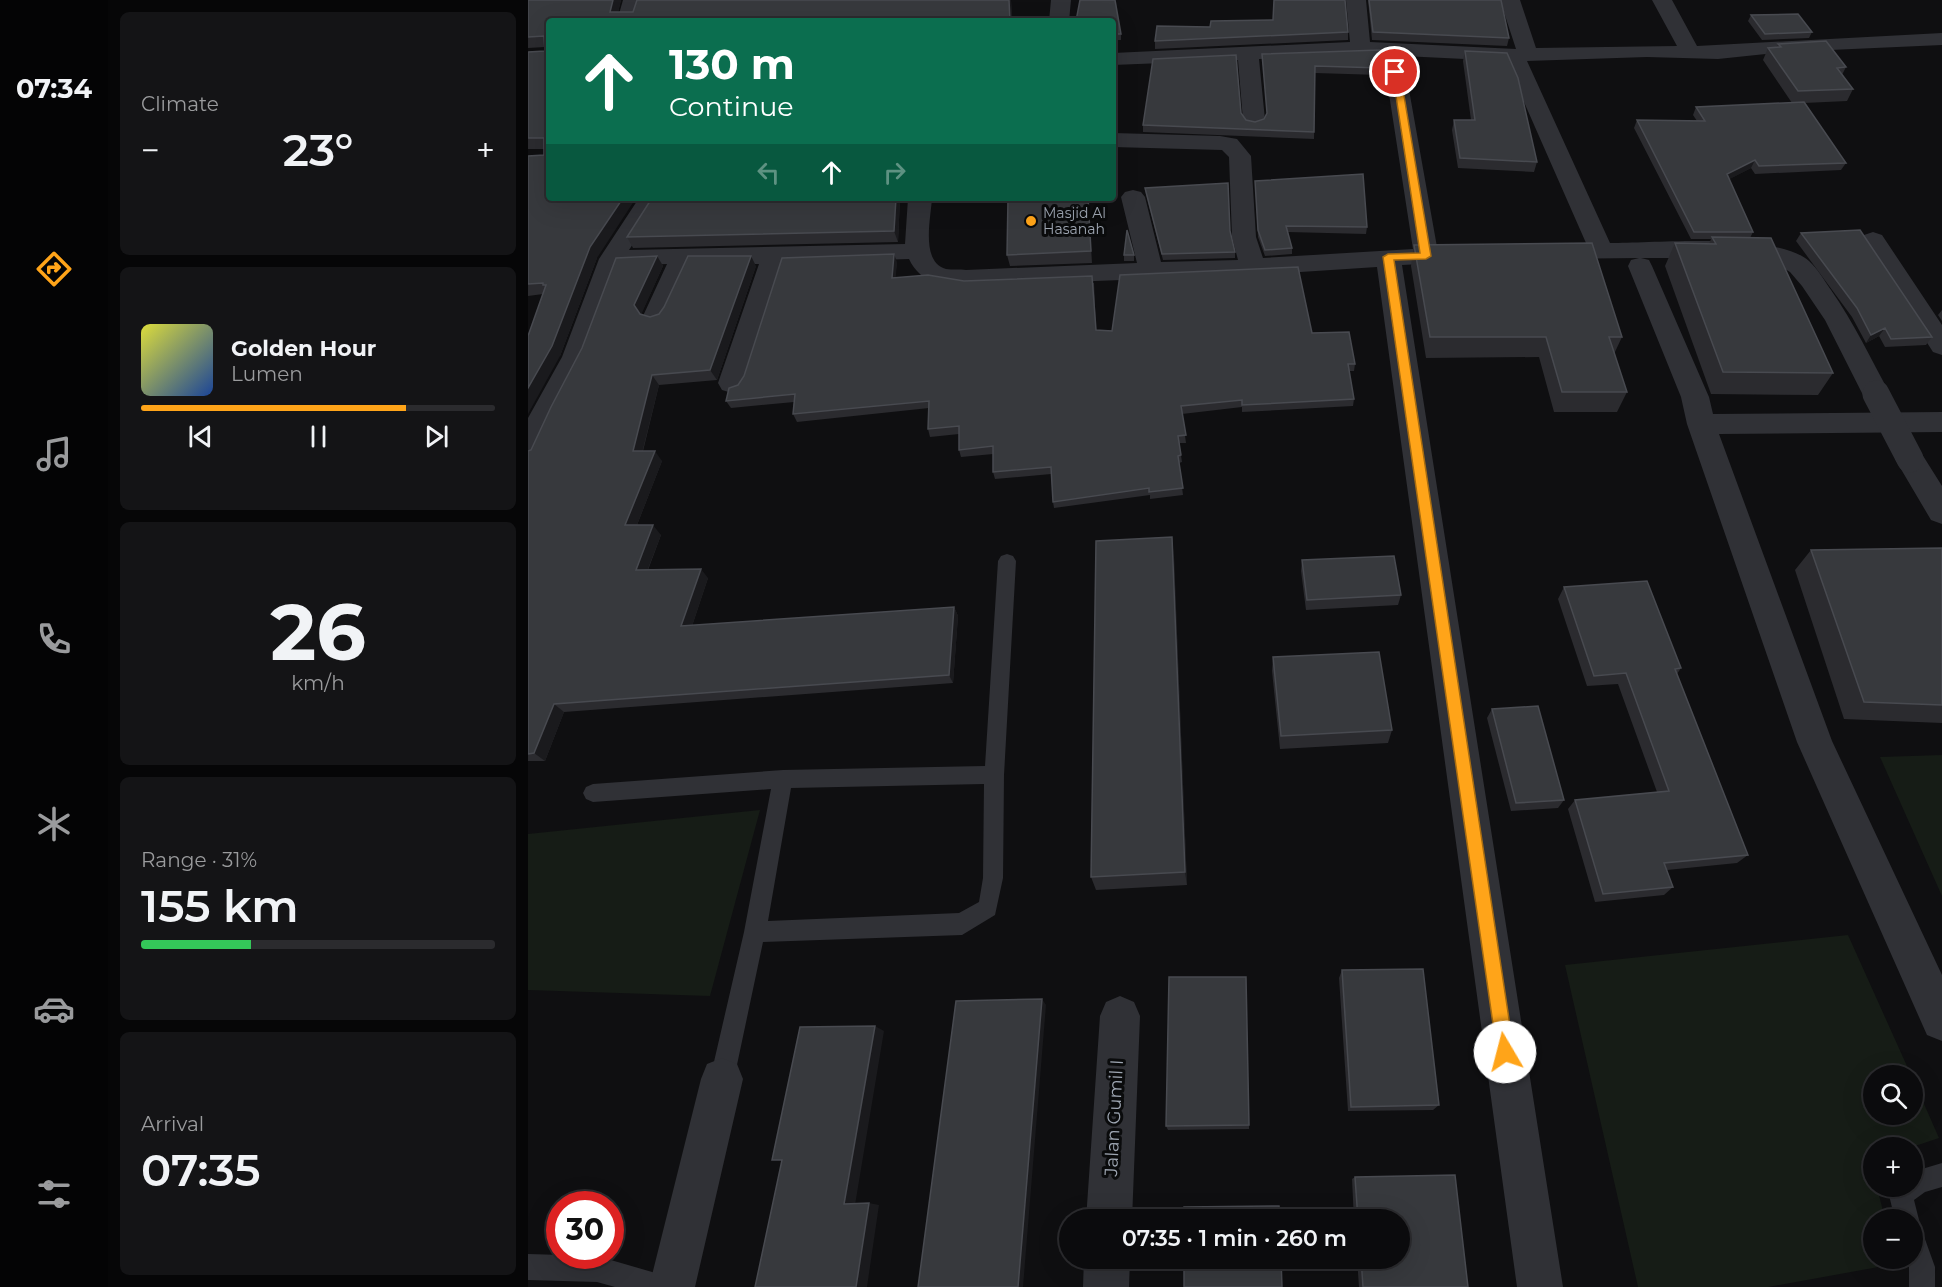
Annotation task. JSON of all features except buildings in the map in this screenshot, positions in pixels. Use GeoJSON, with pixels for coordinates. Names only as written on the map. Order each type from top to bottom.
{"type":"FeatureCollection","features":[{"type":"Feature","properties":{"kind":"street"},"geometry":{"type":"LineString","coordinates":[[628,18],[633,0]]}},
{"type":"Feature","properties":{"kind":"street"},"geometry":{"type":"LineString","coordinates":[[1059,18],[1061,0]]}},
{"type":"Feature","properties":{"kind":"street"},"geometry":{"type":"LineString","coordinates":[[1356,0],[1361,48]]}},
{"type":"Feature","properties":{"kind":"street"},"geometry":{"type":"LineString","coordinates":[[1510,0],[1521,55],[1601,249]]}},
{"type":"Feature","properties":{"kind":"street"},"geometry":{"type":"LineString","coordinates":[[1662,0],[1690,52]]}},
{"type":"Feature","properties":{"kind":"street"},"geometry":{"type":"LineString","coordinates":[[1116,59],[1361,48],[1521,55],[1718,53],[1785,46],[1942,39]]}},
{"type":"Feature","properties":{"kind":"street"},"geometry":{"type":"LineString","coordinates":[[1392,49],[1426,256]]}},
{"type":"Feature","properties":{"kind":"street"},"geometry":{"type":"LineString","coordinates":[[1248,52],[1254,120]]}},
{"type":"Feature","properties":{"kind":"street"},"geometry":{"type":"LineString","coordinates":[[1116,140],[1220,143],[1234,148],[1239,156],[1244,237],[1253,267]]}},
{"type":"Feature","properties":{"kind":"street"},"geometry":{"type":"LineString","coordinates":[[1133,197],[1151,271]]}},
{"type":"Feature","properties":{"kind":"street"},"geometry":{"type":"LineString","coordinates":[[528,451],[543,416],[575,357],[611,259],[649,201]]}},
{"type":"Feature","properties":{"kind":"street"},"geometry":{"type":"LineString","coordinates":[[920,201],[917,251],[926,268],[939,276],[966,278],[1253,267],[1388,257],[1484,254]]}},
{"type":"Feature","properties":{"kind":"street"},"geometry":{"type":"LineString","coordinates":[[1874,240],[1942,346]]}},
{"type":"Feature","properties":{"kind":"street"},"geometry":{"type":"LineString","coordinates":[[1531,252],[1601,249],[1755,250],[1779,255],[1799,266],[1838,318],[1910,459],[1942,512]]}},
{"type":"Feature","properties":{"kind":"street"},"geometry":{"type":"LineString","coordinates":[[611,259],[917,251]]}},
{"type":"Feature","properties":{"kind":"street"},"geometry":{"type":"LineString","coordinates":[[656,316],[683,256]]}},
{"type":"Feature","properties":{"kind":"street"},"geometry":{"type":"LineString","coordinates":[[732,383],[774,256]]}},
{"type":"Feature","properties":{"kind":"street"},"geometry":{"type":"LineString","coordinates":[[1388,257],[1407,370],[1539,1287]]}},
{"type":"Feature","properties":{"kind":"street"},"geometry":{"type":"LineString","coordinates":[[1640,266],[1695,397],[1701,424],[1815,742],[1942,1020]]}},
{"type":"Feature","properties":{"kind":"street"},"geometry":{"type":"LineString","coordinates":[[1701,424],[1942,422]]}},
{"type":"Feature","properties":{"kind":"street","name":"Jalan Gumil I"},"geometry":{"type":"LineString","coordinates":[[1110,1209],[1119,1016]]}},
{"type":"Feature","properties":{"kind":"street"},"geometry":{"type":"LineString","coordinates":[[672,1287],[722,1079]]}},
{"type":"Feature","properties":{"kind":"street"},"geometry":{"type":"LineString","coordinates":[[1106,1287],[1107,1269]]}},
{"type":"Feature","properties":{"kind":"lane"},"geometry":{"type":"LineString","coordinates":[[755,932],[962,924],[988,908],[993,878],[994,775],[1007,561]]}},
{"type":"Feature","properties":{"kind":"lane"},"geometry":{"type":"LineString","coordinates":[[593,793],[783,778],[994,775]]}},
{"type":"Feature","properties":{"kind":"lane"},"geometry":{"type":"LineString","coordinates":[[722,1079],[755,932],[783,778]]}},
{"type":"Feature","properties":{"kind":"lane"},"geometry":{"type":"LineString","coordinates":[[1923,1180],[1942,1175]]}},
{"type":"Feature","properties":{"kind":"lane"},"geometry":{"type":"LineString","coordinates":[[528,1267],[597,1269],[658,1287]]}},
{"type":"Feature","properties":{"kind":"lane"},"geometry":{"type":"LineString","coordinates":[[1922,1269],[1922,1287]]}},
{"type":"Feature","properties":{"kind":"shaded area"},"geometry":{"type":"Polygon","coordinates":[[[1942,755],[1942,896],[1880,757],[1942,755]]]}},
{"type":"Feature","properties":{"kind":"shaded area"},"geometry":{"type":"Polygon","coordinates":[[[760,810],[710,996],[528,990],[528,834],[760,810]]]}},
{"type":"Feature","properties":{"kind":"shaded area"},"geometry":{"type":"Polygon","coordinates":[[[1848,935],[1906,1065],[1863,1065],[1863,1125],[1923,1125],[1923,1102],[1939,1138],[1923,1143],[1923,1137],[1863,1137],[1863,1197],[1880,1197],[1882,1209],[1863,1209],[1863,1269],[1867,1269],[1768,1287],[1638,1287],[1565,965],[1848,935]]]}},
{"type":"Feature","properties":{"kind":"place","name":"Masjid Al Hasanah"},"geometry":{"type":"Point","coordinates":[1031,221]}},
{"type":"Feature","properties":{"kind":"route"},"geometry":{"type":"LineString","coordinates":[[1395,72],[1426,256],[1388,257],[1407,370],[1505,1052]]}}]}
